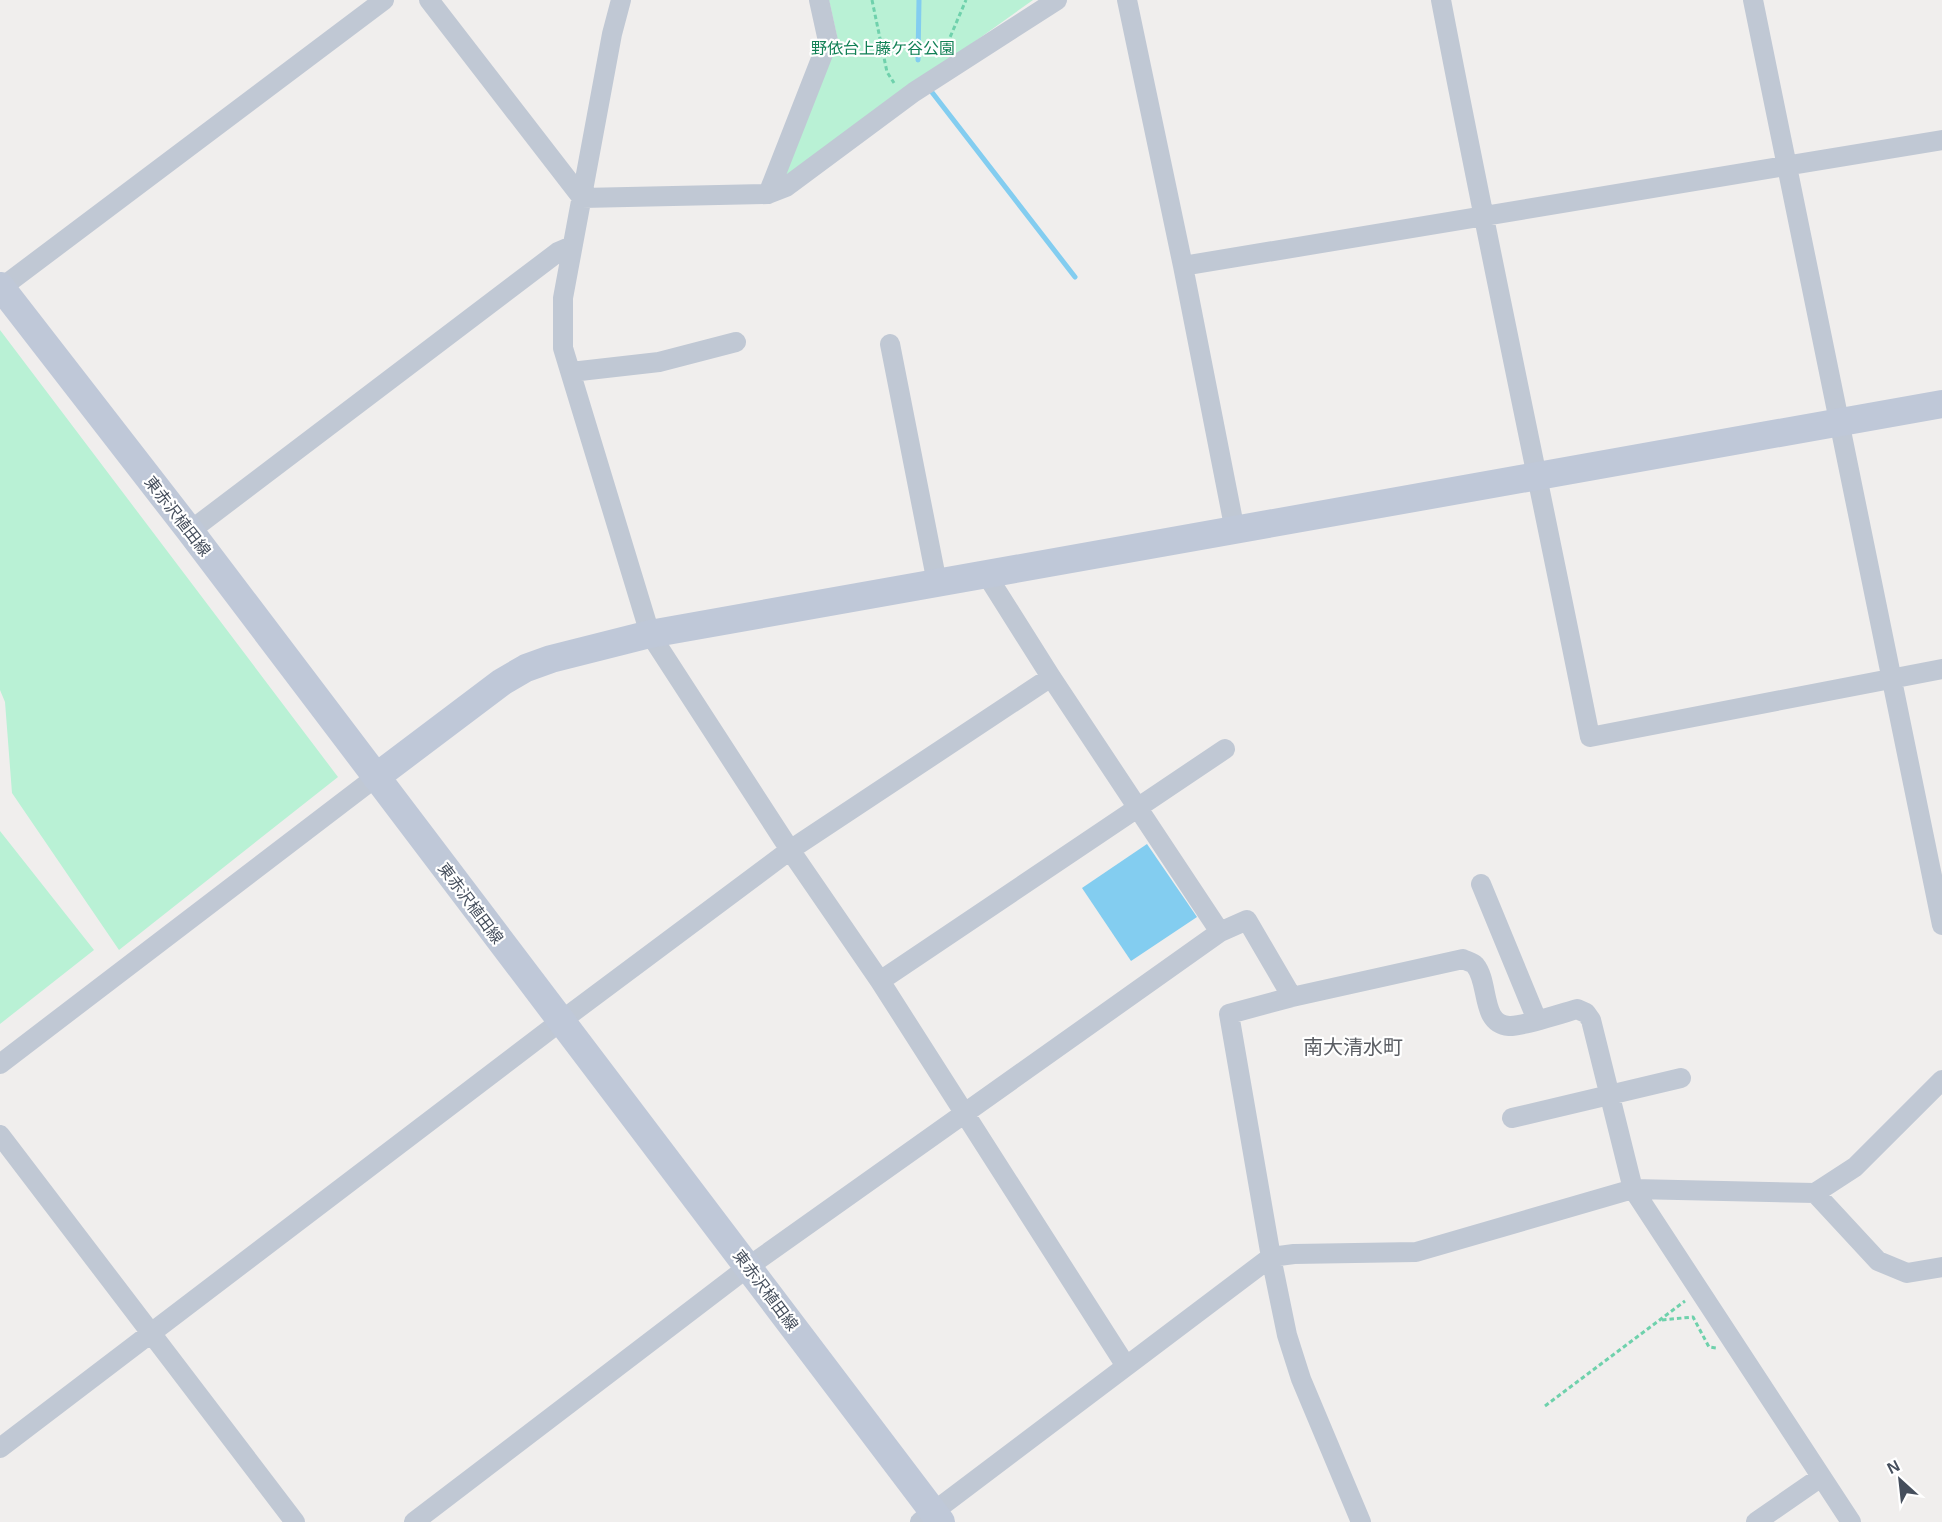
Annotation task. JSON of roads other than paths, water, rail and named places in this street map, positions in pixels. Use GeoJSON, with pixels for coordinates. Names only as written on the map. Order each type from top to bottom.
{"type":"FeatureCollection","features":[{"type":"Feature","properties":{"kind":"street"},"geometry":{"type":"LineString","coordinates":[[0,287],[384,0]]}},
{"type":"Feature","properties":{"kind":"street"},"geometry":{"type":"LineString","coordinates":[[429,0],[582,198]]}},
{"type":"Feature","properties":{"kind":"street"},"geometry":{"type":"LineString","coordinates":[[621,0],[612,34],[563,298],[563,348],[650,634],[790,850],[880,981],[1126,1366]]}},
{"type":"Feature","properties":{"kind":"street"},"geometry":{"type":"LineString","coordinates":[[768,194],[828,41],[819,0]]}},
{"type":"Feature","properties":{"kind":"street"},"geometry":{"type":"LineString","coordinates":[[582,198],[768,194],[786,187],[914,92],[1057,0]]}},
{"type":"Feature","properties":{"kind":"street"},"geometry":{"type":"LineString","coordinates":[[1127,0],[1183,266],[1235,531]]}},
{"type":"Feature","properties":{"kind":"street"},"geometry":{"type":"LineString","coordinates":[[1441,0],[1590,737],[1942,669]]}},
{"type":"Feature","properties":{"kind":"street"},"geometry":{"type":"LineString","coordinates":[[1753,0],[1942,925]]}},
{"type":"Feature","properties":{"kind":"street"},"geometry":{"type":"LineString","coordinates":[[1183,266],[1942,140]]}},
{"type":"Feature","properties":{"kind":"street"},"geometry":{"type":"LineString","coordinates":[[190,531],[558,252],[572,246]]}},
{"type":"Feature","properties":{"kind":"street","name":"東赤沢植田線"},"geometry":{"type":"LineString","coordinates":[[0,287],[190,531],[748,1267],[931,1519]]}},
{"type":"Feature","properties":{"kind":"street"},"geometry":{"type":"LineString","coordinates":[[571,372],[659,363],[736,342]]}},
{"type":"Feature","properties":{"kind":"street"},"geometry":{"type":"LineString","coordinates":[[890,344],[937,583]]}},
{"type":"Feature","properties":{"kind":"street"},"geometry":{"type":"LineString","coordinates":[[0,1064],[502,682],[526,668],[551,659],[650,634],[1942,404]]}},
{"type":"Feature","properties":{"kind":"street"},"geometry":{"type":"LineString","coordinates":[[986,574],[1051,677],[1220,932]]}},
{"type":"Feature","properties":{"kind":"street"},"geometry":{"type":"LineString","coordinates":[[0,1448],[561,1021],[790,850],[1051,677]]}},
{"type":"Feature","properties":{"kind":"street"},"geometry":{"type":"LineString","coordinates":[[880,981],[1137,806],[1225,749]]}},
{"type":"Feature","properties":{"kind":"street"},"geometry":{"type":"LineString","coordinates":[[1481,884],[1537,1020]]}},
{"type":"Feature","properties":{"kind":"street"},"geometry":{"type":"LineString","coordinates":[[414,1522],[748,1267],[1220,932],[1247,920],[1292,997]]}},
{"type":"Feature","properties":{"kind":"street"},"geometry":{"type":"LineString","coordinates":[[1361,1522],[1301,1379],[1287,1335],[1271,1257],[1229,1014],[1292,997],[1462,959],[1474,964],[1481,978],[1491,1015],[1499,1024],[1512,1027],[1577,1009],[1586,1012],[1591,1020],[1633,1189],[1821,1477],[1845,1520]]}},
{"type":"Feature","properties":{"kind":"street"},"geometry":{"type":"LineString","coordinates":[[1512,1118],[1681,1078]]}},
{"type":"Feature","properties":{"kind":"street"},"geometry":{"type":"LineString","coordinates":[[931,1519],[1126,1366],[1271,1257],[1294,1254],[1416,1252],[1633,1189],[1815,1193],[1856,1167],[1942,1080]]}},
{"type":"Feature","properties":{"kind":"street"},"geometry":{"type":"LineString","coordinates":[[0,1135],[295,1522]]}},
{"type":"Feature","properties":{"kind":"street"},"geometry":{"type":"LineString","coordinates":[[1815,1193],[1878,1261],[1907,1273],[1942,1268]]}},
{"type":"Feature","properties":{"kind":"street"},"geometry":{"type":"LineString","coordinates":[[1756,1522],[1821,1477]]}},
{"type":"Feature","properties":{"kind":"water"},"geometry":{"type":"Polygon","coordinates":[[[1147,844],[1197,917],[1131,961],[1082,888],[1147,844]]]}},
{"type":"Feature","properties":{"kind":"waterway"},"geometry":{"type":"LineString","coordinates":[[918,60],[919,0]]}},
{"type":"Feature","properties":{"kind":"waterway"},"geometry":{"type":"LineString","coordinates":[[931,91],[1075,277]]}},
{"type":"Feature","properties":{"kind":"district","name":"南大清水町"},"geometry":{"type":"Point","coordinates":[1353,1047]}},
{"type":"Feature","properties":{"kind":"park label","name":"野依台上藤ケ谷公園"},"geometry":{"type":"Point","coordinates":[883,48]}}]}
